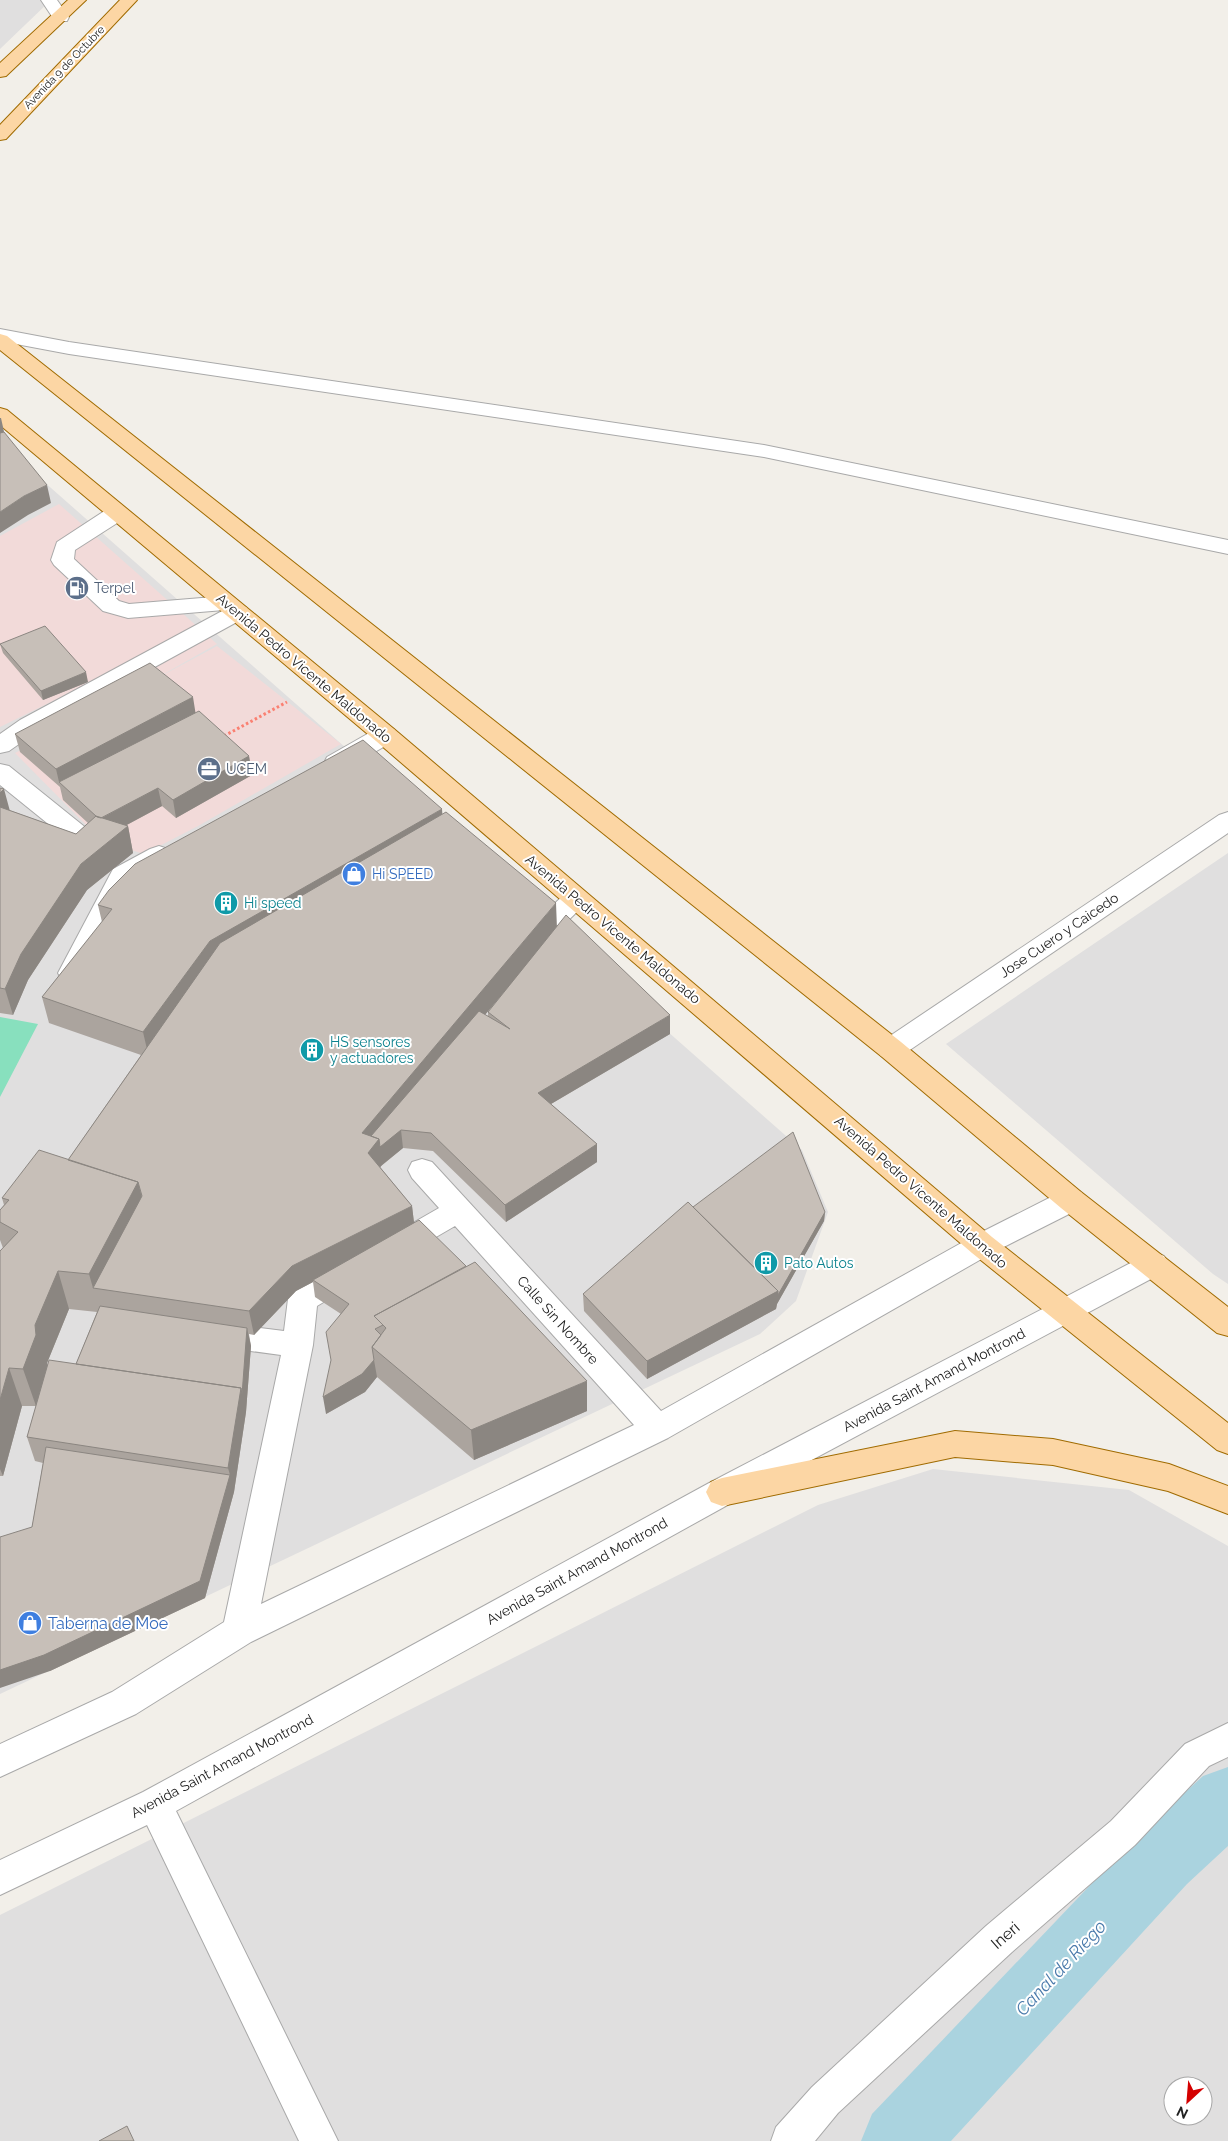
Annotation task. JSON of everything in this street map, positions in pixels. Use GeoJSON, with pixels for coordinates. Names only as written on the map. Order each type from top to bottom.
{"type":"FeatureCollection","features":[{"type":"Feature","properties":{"kind":"main road"},"geometry":{"type":"LineString","coordinates":[[0,72],[78,0]]}},
{"type":"Feature","properties":{"kind":"main road","name":"Avenida 9 de Octubre"},"geometry":{"type":"LineString","coordinates":[[0,135],[129,0]]}},
{"type":"Feature","properties":{"kind":"main road"},"geometry":{"type":"LineString","coordinates":[[0,340],[891,1049],[1071,1200],[1228,1324]]}},
{"type":"Feature","properties":{"kind":"main road","name":"Avenida Pedro Vicente Maldonado"},"geometry":{"type":"LineString","coordinates":[[0,414],[116,513],[385,735],[982,1245],[1063,1312],[1228,1442]]}},
{"type":"Feature","properties":{"kind":"main road"},"geometry":{"type":"LineString","coordinates":[[722,1492],[955,1444],[1053,1452],[1169,1478],[1228,1500]]}},
{"type":"Feature","properties":{"kind":"street"},"geometry":{"type":"LineString","coordinates":[[48,0],[61,16]]}},
{"type":"Feature","properties":{"kind":"street"},"geometry":{"type":"LineString","coordinates":[[0,335],[79,350],[764,451],[1228,547]]}},
{"type":"Feature","properties":{"kind":"street"},"geometry":{"type":"LineString","coordinates":[[116,513],[65,547],[62,560],[110,606],[128,611],[232,607]]}},
{"type":"Feature","properties":{"kind":"street"},"geometry":{"type":"LineString","coordinates":[[0,745],[28,726],[232,607]]}},
{"type":"Feature","properties":{"kind":"street"},"geometry":{"type":"LineString","coordinates":[[319,772],[385,735]]}},
{"type":"Feature","properties":{"kind":"street"},"geometry":{"type":"LineString","coordinates":[[0,772],[87,842]]}},
{"type":"Feature","properties":{"kind":"street","name":"Jose Cuero y Caicedo"},"geometry":{"type":"LineString","coordinates":[[891,1049],[1228,821]]}},
{"type":"Feature","properties":{"kind":"street"},"geometry":{"type":"LineString","coordinates":[[62,990],[122,875],[182,844]]}},
{"type":"Feature","properties":{"kind":"street"},"geometry":{"type":"LineString","coordinates":[[515,956],[576,898]]}},
{"type":"Feature","properties":{"kind":"street","name":"Calle Sin Nombre"},"geometry":{"type":"LineString","coordinates":[[422,1170],[657,1429]]}},
{"type":"Feature","properties":{"kind":"street"},"geometry":{"type":"LineString","coordinates":[[0,1761],[124,1703],[239,1631],[657,1429],[982,1245],[1071,1200]]}},
{"type":"Feature","properties":{"kind":"street"},"geometry":{"type":"LineString","coordinates":[[239,1631],[298,1345],[303,1299],[459,1210]]}},
{"type":"Feature","properties":{"kind":"street","name":"Avenida Saint Amand Montrond"},"geometry":{"type":"LineString","coordinates":[[0,1878],[155,1804],[722,1492],[1154,1264]]}},
{"type":"Feature","properties":{"kind":"street"},"geometry":{"type":"LineString","coordinates":[[191,1331],[298,1345]]}},
{"type":"Feature","properties":{"kind":"street","name":"Ineri"},"geometry":{"type":"LineString","coordinates":[[790,2141],[825,2100],[999,1939],[1123,1833],[1197,1755],[1228,1739]]}},
{"type":"Feature","properties":{"kind":"street"},"geometry":{"type":"LineString","coordinates":[[155,1804],[319,2141]]}},
{"type":"Feature","properties":{"kind":"path"},"geometry":{"type":"LineString","coordinates":[[224,736],[323,683]]}},
{"type":"Feature","properties":{"kind":"shaded area"},"geometry":{"type":"Polygon","coordinates":[[[0,0],[51,0],[0,49],[0,0]]]}},
{"type":"Feature","properties":{"kind":"shaded area"},"geometry":{"type":"Polygon","coordinates":[[[0,443],[802,1150],[828,1212],[796,1301],[760,1334],[0,1694],[0,443]]]}},
{"type":"Feature","properties":{"kind":"shaded area"},"geometry":{"type":"Polygon","coordinates":[[[59,504],[217,644],[148,683],[217,646],[341,744],[198,826],[144,854],[102,841],[15,753],[139,688],[114,671],[0,727],[0,536],[59,504]]]}},
{"type":"Feature","properties":{"kind":"shaded area"},"geometry":{"type":"Polygon","coordinates":[[[1228,853],[1228,1284],[1213,1274],[946,1044],[1228,853]]]}},
{"type":"Feature","properties":{"kind":"shaded area"},"geometry":{"type":"Polygon","coordinates":[[[933,1469],[1129,1490],[1228,1546],[1228,2141],[0,2141],[0,1915],[818,1505],[933,1469]]]}},
{"type":"Feature","properties":{"kind":"green space"},"geometry":{"type":"Polygon","coordinates":[[[0,1017],[38,1024],[0,1097],[0,1017]]]}},
{"type":"Feature","properties":{"kind":"building"},"geometry":{"type":"Polygon","coordinates":[[[4,432],[47,485],[24,496],[0,512],[0,433],[4,432]]]}},
{"type":"Feature","properties":{"kind":"building"},"geometry":{"type":"Polygon","coordinates":[[[45,626],[86,672],[41,691],[0,644],[45,626]]]}},
{"type":"Feature","properties":{"kind":"building"},"geometry":{"type":"Polygon","coordinates":[[[150,663],[193,697],[56,769],[15,734],[150,663]]]}},
{"type":"Feature","properties":{"kind":"building"},"geometry":{"type":"Polygon","coordinates":[[[199,711],[249,756],[173,800],[158,788],[101,818],[97,817],[59,782],[199,711]]]}},
{"type":"Feature","properties":{"kind":"building","name":"Hi speed"},"geometry":{"type":"Polygon","coordinates":[[[363,740],[442,809],[210,941],[143,1032],[42,997],[112,909],[98,905],[109,890],[135,864],[363,740]]]}},
{"type":"Feature","properties":{"kind":"building"},"geometry":{"type":"Polygon","coordinates":[[[0,807],[76,834],[96,816],[128,826],[81,864],[21,954],[5,989],[0,988],[0,807]]]}},
{"type":"Feature","properties":{"kind":"building","name":"HS sensores y actuadores"},"geometry":{"type":"Polygon","coordinates":[[[446,812],[556,903],[362,1133],[379,1139],[368,1153],[412,1206],[292,1266],[249,1311],[93,1288],[142,1196],[138,1182],[68,1160],[220,943],[446,812]]]}},
{"type":"Feature","properties":{"kind":"building"},"geometry":{"type":"Polygon","coordinates":[[[566,915],[670,1015],[538,1093],[597,1144],[505,1205],[431,1133],[401,1130],[380,1147],[379,1139],[371,1136],[479,1011],[510,1029],[488,1012],[566,915]]]}},
{"type":"Feature","properties":{"kind":"building","name":"Pato Autos"},"geometry":{"type":"Polygon","coordinates":[[[793,1132],[825,1212],[778,1295],[778,1291],[693,1207],[793,1132]]]}},
{"type":"Feature","properties":{"kind":"building"},"geometry":{"type":"Polygon","coordinates":[[[39,1150],[138,1182],[89,1274],[58,1271],[35,1325],[36,1335],[23,1369],[9,1368],[0,1400],[0,1251],[18,1232],[0,1222],[0,1210],[9,1200],[2,1198],[39,1150]]]}},
{"type":"Feature","properties":{"kind":"building"},"geometry":{"type":"Polygon","coordinates":[[[688,1202],[778,1291],[647,1361],[583,1294],[688,1202]]]}},
{"type":"Feature","properties":{"kind":"building"},"geometry":{"type":"Polygon","coordinates":[[[419,1220],[466,1266],[374,1316],[383,1325],[375,1329],[381,1335],[372,1347],[374,1360],[362,1374],[323,1397],[331,1360],[326,1332],[349,1304],[313,1280],[419,1220]]]}},
{"type":"Feature","properties":{"kind":"building"},"geometry":{"type":"Polygon","coordinates":[[[475,1262],[587,1381],[471,1430],[372,1347],[386,1328],[374,1316],[475,1262]]]}},
{"type":"Feature","properties":{"kind":"building"},"geometry":{"type":"Polygon","coordinates":[[[100,1306],[247,1328],[242,1395],[241,1388],[76,1364],[100,1306]]]}},
{"type":"Feature","properties":{"kind":"building"},"geometry":{"type":"Polygon","coordinates":[[[49,1360],[241,1388],[228,1468],[27,1437],[49,1360]]]}},
{"type":"Feature","properties":{"kind":"building"},"geometry":{"type":"Polygon","coordinates":[[[46,1447],[230,1475],[200,1581],[44,1655],[0,1670],[0,1537],[32,1527],[46,1447]]]}},
{"type":"Feature","properties":{"kind":"building"},"geometry":{"type":"Polygon","coordinates":[[[127,2126],[134,2141],[99,2141],[127,2126]]]}},
{"type":"Feature","properties":{"kind":"waterway","name":"Canal de Riego"},"geometry":{"type":"LineString","coordinates":[[899,2141],[1162,1860],[1228,1800]]}},
{"type":"Feature","properties":{"kind":"place","name":"Terpel"},"geometry":{"type":"Point","coordinates":[77,588]}},
{"type":"Feature","properties":{"kind":"place","name":"UCEM"},"geometry":{"type":"Point","coordinates":[209,769]}},
{"type":"Feature","properties":{"kind":"place","name":"Hi SPEED"},"geometry":{"type":"Point","coordinates":[354,874]}},
{"type":"Feature","properties":{"kind":"place","name":"Hi speed"},"geometry":{"type":"Point","coordinates":[226,903]}},
{"type":"Feature","properties":{"kind":"place","name":"HS sensores y actuadores"},"geometry":{"type":"Point","coordinates":[312,1050]}},
{"type":"Feature","properties":{"kind":"place","name":"Pato Autos"},"geometry":{"type":"Point","coordinates":[766,1263]}},
{"type":"Feature","properties":{"kind":"place","name":"Taberna de Moe"},"geometry":{"type":"Point","coordinates":[30,1623]}}]}
